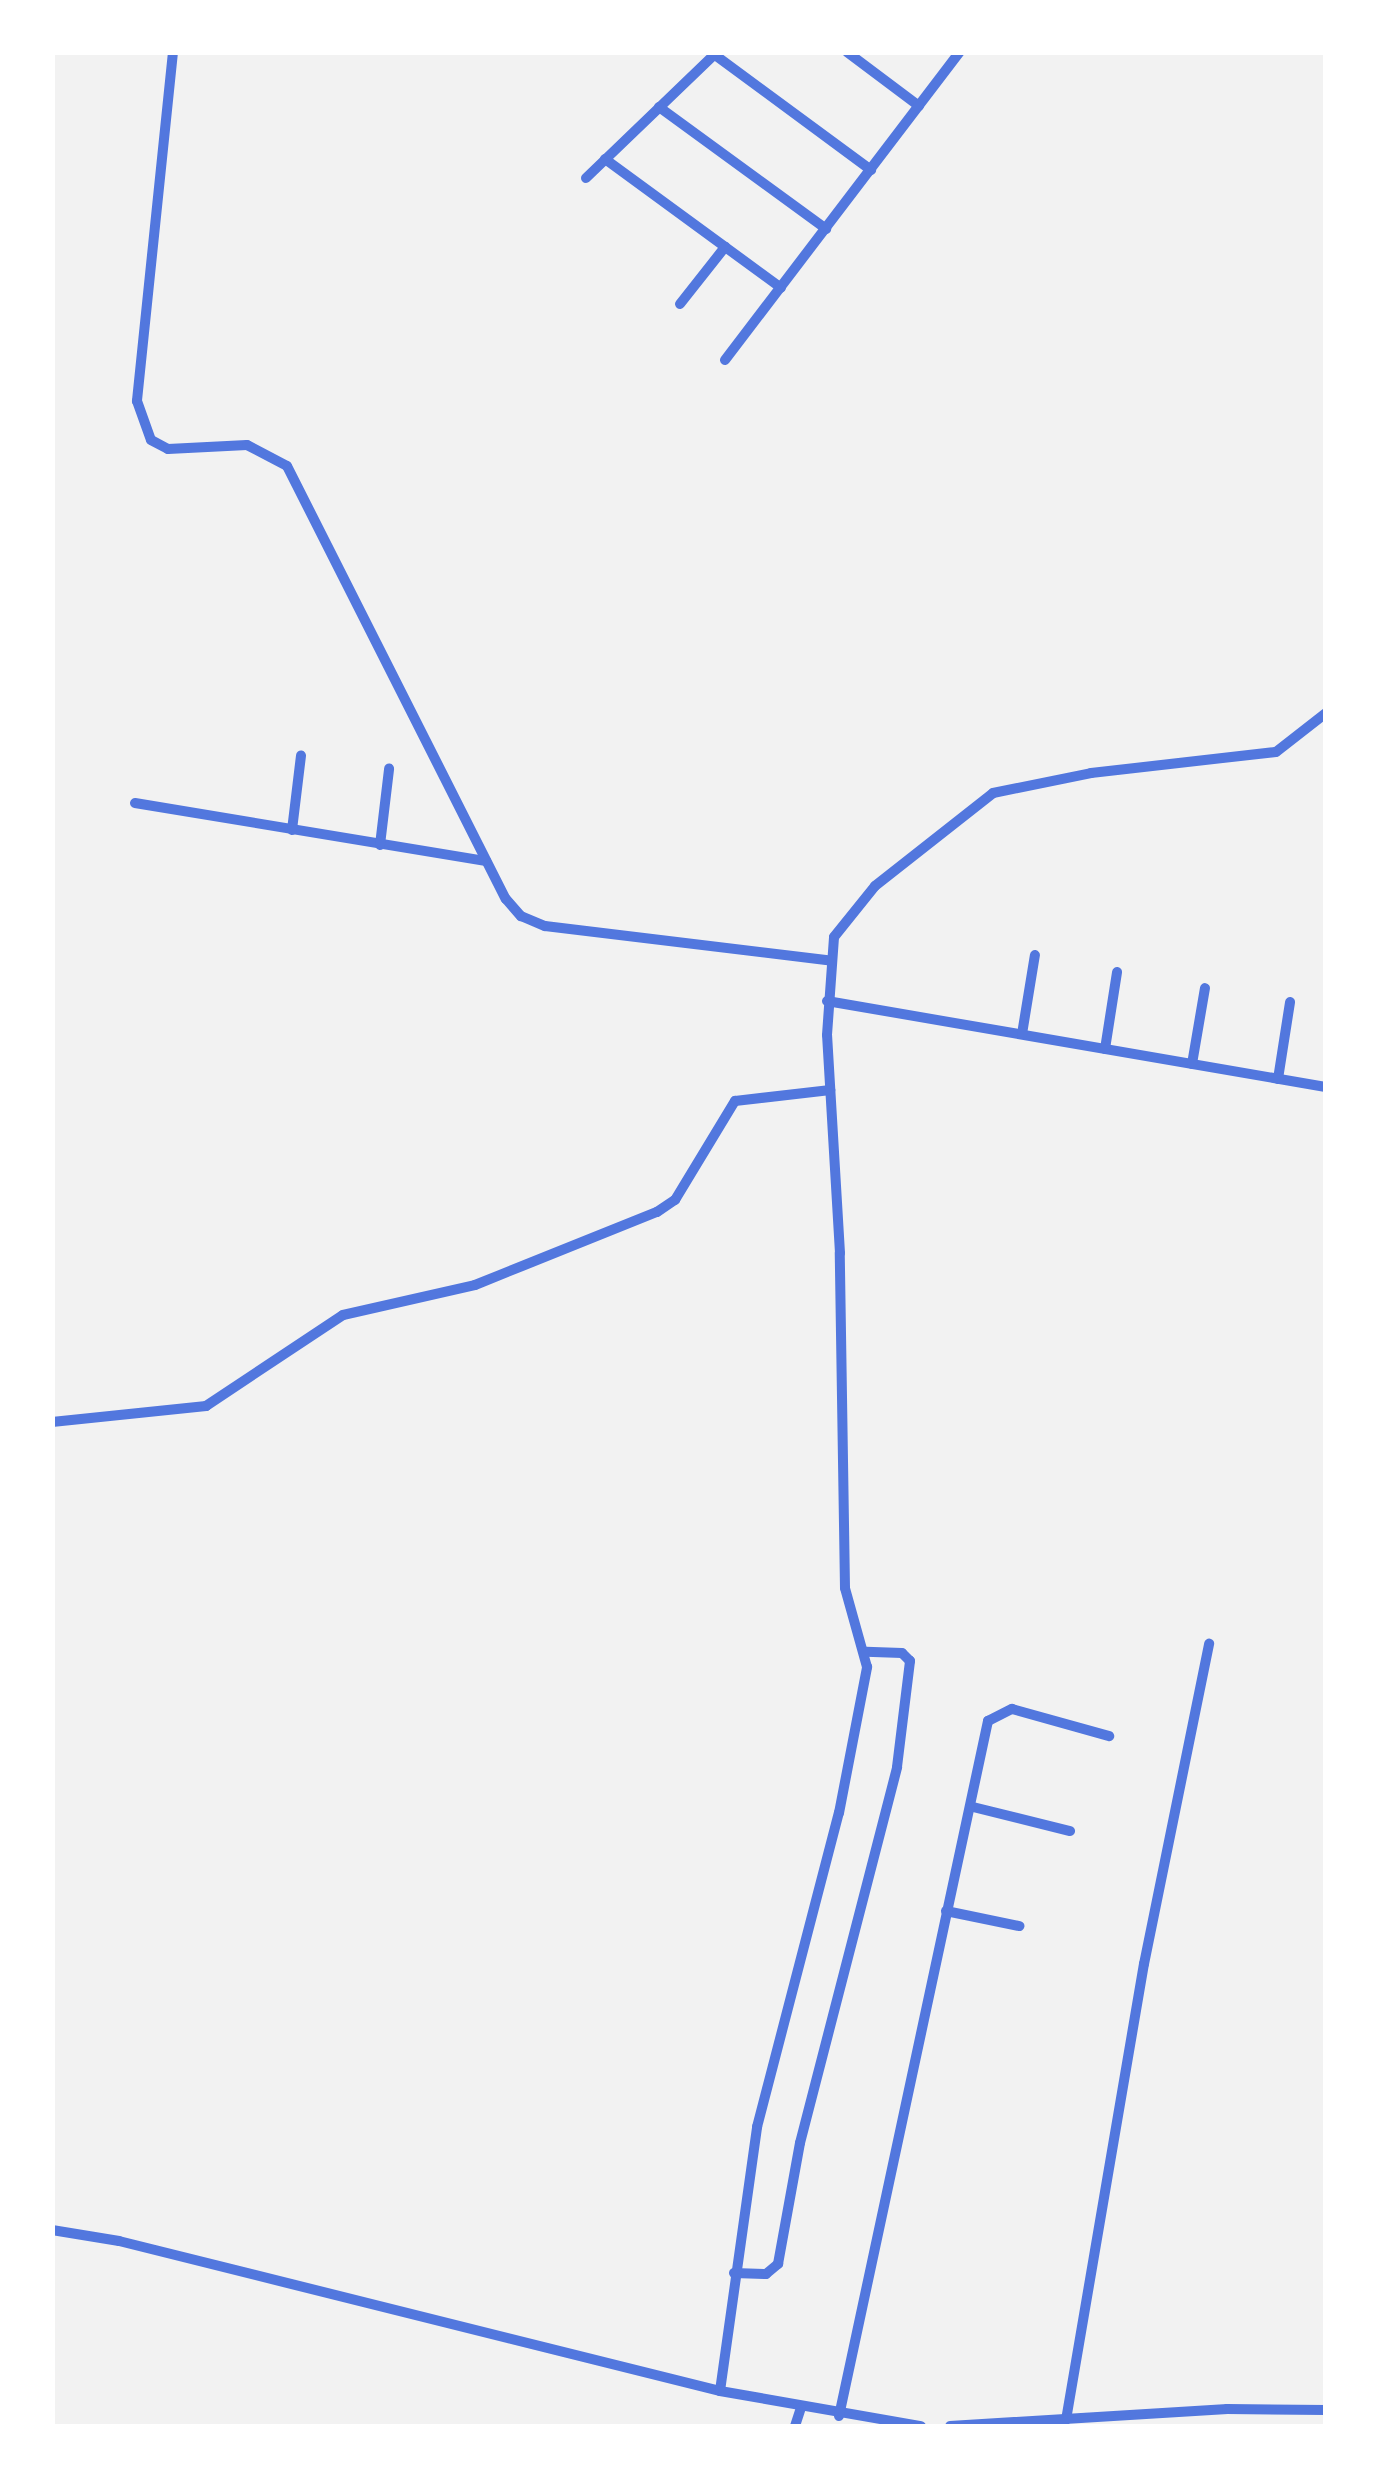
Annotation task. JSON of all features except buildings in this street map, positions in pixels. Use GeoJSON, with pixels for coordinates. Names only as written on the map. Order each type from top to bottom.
{"type":"FeatureCollection","features":[{"type":"Feature","properties":{"kind":"street"},"geometry":{"type":"LineString","coordinates":[[173,52],[137,400],[140,423],[168,448],[246,445],[287,466],[506,899],[544,926],[828,960]]}},
{"type":"Feature","properties":{"kind":"street"},"geometry":{"type":"LineString","coordinates":[[847,52],[919,106]]}},
{"type":"Feature","properties":{"kind":"street"},"geometry":{"type":"LineString","coordinates":[[726,360],[960,52]]}},
{"type":"Feature","properties":{"kind":"street"},"geometry":{"type":"LineString","coordinates":[[586,178],[716,54],[871,170]]}},
{"type":"Feature","properties":{"kind":"street"},"geometry":{"type":"LineString","coordinates":[[659,108],[826,228]]}},
{"type":"Feature","properties":{"kind":"street"},"geometry":{"type":"LineString","coordinates":[[606,159],[780,288]]}},
{"type":"Feature","properties":{"kind":"street"},"geometry":{"type":"LineString","coordinates":[[680,304],[724,246]]}},
{"type":"Feature","properties":{"kind":"street"},"geometry":{"type":"LineString","coordinates":[[720,2391],[757,2128],[838,1813],[866,1680],[866,1652],[845,1588],[840,1252],[830,1090],[828,960],[851,908],[993,793],[1091,774],[1276,752],[1326,713]]}},
{"type":"Feature","properties":{"kind":"street"},"geometry":{"type":"LineString","coordinates":[[292,830],[301,756]]}},
{"type":"Feature","properties":{"kind":"street"},"geometry":{"type":"LineString","coordinates":[[380,844],[389,769]]}},
{"type":"Feature","properties":{"kind":"street"},"geometry":{"type":"LineString","coordinates":[[136,802],[486,861]]}},
{"type":"Feature","properties":{"kind":"street"},"geometry":{"type":"LineString","coordinates":[[1022,1034],[1035,955]]}},
{"type":"Feature","properties":{"kind":"street"},"geometry":{"type":"LineString","coordinates":[[1105,1049],[1118,972]]}},
{"type":"Feature","properties":{"kind":"street"},"geometry":{"type":"LineString","coordinates":[[1192,1064],[1205,988]]}},
{"type":"Feature","properties":{"kind":"street"},"geometry":{"type":"LineString","coordinates":[[827,1000],[1326,1087]]}},
{"type":"Feature","properties":{"kind":"street"},"geometry":{"type":"LineString","coordinates":[[1278,1079],[1290,1002]]}},
{"type":"Feature","properties":{"kind":"street"},"geometry":{"type":"LineString","coordinates":[[52,1422],[206,1406],[343,1315],[475,1285],[657,1212],[676,1200],[735,1101],[830,1090]]}},
{"type":"Feature","properties":{"kind":"street"},"geometry":{"type":"LineString","coordinates":[[1066,2420],[1165,1852],[1209,1644]]}},
{"type":"Feature","properties":{"kind":"street"},"geometry":{"type":"LineString","coordinates":[[734,2273],[766,2274],[778,2264],[800,2143],[897,1768],[910,1661],[902,1653],[866,1652]]}},
{"type":"Feature","properties":{"kind":"street"},"geometry":{"type":"LineString","coordinates":[[840,2416],[946,1911],[993,1714],[1012,1709],[1108,1736]]}},
{"type":"Feature","properties":{"kind":"street"},"geometry":{"type":"LineString","coordinates":[[973,1807],[1070,1831]]}},
{"type":"Feature","properties":{"kind":"street"},"geometry":{"type":"LineString","coordinates":[[946,1911],[1019,1926]]}},
{"type":"Feature","properties":{"kind":"street"},"geometry":{"type":"LineString","coordinates":[[52,2230],[119,2241],[861,2424],[921,2426]]}},
{"type":"Feature","properties":{"kind":"street"},"geometry":{"type":"LineString","coordinates":[[796,2426],[801,2408]]}},
{"type":"Feature","properties":{"kind":"street"},"geometry":{"type":"LineString","coordinates":[[950,2426],[1326,2410]]}}]}
